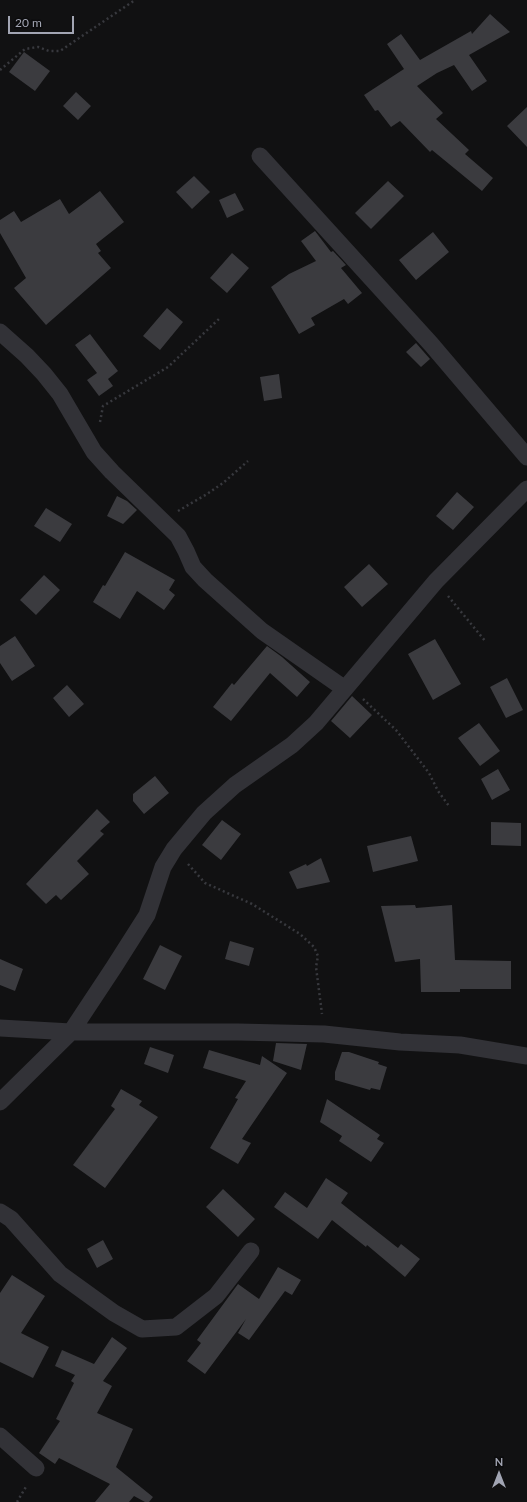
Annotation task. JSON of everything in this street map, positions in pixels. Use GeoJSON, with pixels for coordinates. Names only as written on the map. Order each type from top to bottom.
{"type":"FeatureCollection","features":[{"type":"Feature","properties":{"kind":"street"},"geometry":{"type":"LineString","coordinates":[[260,156],[431,344],[527,457]]}},
{"type":"Feature","properties":{"kind":"street"},"geometry":{"type":"LineString","coordinates":[[3,339],[40,369],[60,394],[94,452],[112,472],[178,536],[193,567],[205,580],[262,631],[345,689]]}},
{"type":"Feature","properties":{"kind":"street"},"geometry":{"type":"LineString","coordinates":[[0,1102],[71,1032],[147,915],[163,867],[174,849],[204,813],[235,785],[292,744],[316,723],[436,581],[527,489]]}},
{"type":"Feature","properties":{"kind":"street"},"geometry":{"type":"LineString","coordinates":[[0,1028],[71,1032],[238,1032],[324,1034],[400,1042],[460,1045],[527,1056]]}},
{"type":"Feature","properties":{"kind":"street"},"geometry":{"type":"LineString","coordinates":[[0,1212],[11,1219],[60,1274],[114,1312],[142,1329],[176,1327],[216,1296],[250,1251]]}},
{"type":"Feature","properties":{"kind":"street"},"geometry":{"type":"LineString","coordinates":[[0,1436],[36,1468]]}},
{"type":"Feature","properties":{"kind":"path"},"geometry":{"type":"LineString","coordinates":[[0,70],[25,48],[38,47],[49,51],[60,51],[135,0]]}},
{"type":"Feature","properties":{"kind":"path"},"geometry":{"type":"LineString","coordinates":[[94,452],[103,406],[168,367],[220,318]]}},
{"type":"Feature","properties":{"kind":"path"},"geometry":{"type":"LineString","coordinates":[[162,520],[207,494],[223,483],[248,461]]}},
{"type":"Feature","properties":{"kind":"path"},"geometry":{"type":"LineString","coordinates":[[436,581],[486,642]]}},
{"type":"Feature","properties":{"kind":"path"},"geometry":{"type":"LineString","coordinates":[[345,689],[364,699],[396,730],[429,773],[438,791],[449,806]]}},
{"type":"Feature","properties":{"kind":"path"},"geometry":{"type":"LineString","coordinates":[[174,849],[205,883],[252,904],[300,934],[314,947],[318,956],[316,968],[324,1034]]}},
{"type":"Feature","properties":{"kind":"building"},"geometry":{"type":"Polygon","coordinates":[[[490,14],[510,32],[469,55],[487,81],[472,91],[454,65],[437,73],[417,86],[443,113],[436,119],[469,150],[465,154],[493,178],[482,191],[432,150],[430,152],[400,121],[391,127],[378,110],[375,111],[364,95],[404,69],[387,44],[401,34],[420,60],[471,31],[472,34],[490,14]]]}},
{"type":"Feature","properties":{"kind":"building"},"geometry":{"type":"Polygon","coordinates":[[[24,52],[50,71],[35,91],[9,72],[24,52]]]}},
{"type":"Feature","properties":{"kind":"building"},"geometry":{"type":"Polygon","coordinates":[[[76,92],[91,106],[78,120],[63,106],[76,92]]]}},
{"type":"Feature","properties":{"kind":"building"},"geometry":{"type":"Polygon","coordinates":[[[527,107],[527,147],[507,126],[527,107]]]}},
{"type":"Feature","properties":{"kind":"building"},"geometry":{"type":"Polygon","coordinates":[[[194,176],[210,192],[192,209],[176,192],[194,176]]]}},
{"type":"Feature","properties":{"kind":"building"},"geometry":{"type":"Polygon","coordinates":[[[388,181],[404,196],[371,229],[355,213],[388,181]]]}},
{"type":"Feature","properties":{"kind":"building"},"geometry":{"type":"Polygon","coordinates":[[[100,191],[124,222],[96,244],[101,251],[98,253],[111,268],[46,325],[14,288],[26,278],[0,233],[0,220],[14,211],[21,222],[60,199],[69,214],[100,191]]]}},
{"type":"Feature","properties":{"kind":"building"},"geometry":{"type":"Polygon","coordinates":[[[235,193],[244,210],[227,218],[219,200],[235,193]]]}},
{"type":"Feature","properties":{"kind":"building"},"geometry":{"type":"Polygon","coordinates":[[[315,231],[331,252],[333,251],[346,265],[341,268],[362,293],[348,304],[344,299],[311,318],[315,325],[299,334],[271,287],[289,274],[316,261],[301,241],[315,231]]]}},
{"type":"Feature","properties":{"kind":"building"},"geometry":{"type":"Polygon","coordinates":[[[433,232],[449,252],[416,280],[399,260],[433,232]]]}},
{"type":"Feature","properties":{"kind":"building"},"geometry":{"type":"Polygon","coordinates":[[[232,253],[249,268],[227,293],[210,278],[232,253]]]}},
{"type":"Feature","properties":{"kind":"building"},"geometry":{"type":"Polygon","coordinates":[[[167,308],[183,322],[160,350],[143,336],[167,308]]]}},
{"type":"Feature","properties":{"kind":"building"},"geometry":{"type":"Polygon","coordinates":[[[90,334],[118,371],[108,379],[113,386],[99,396],[87,380],[97,373],[75,345],[90,334]]]}},
{"type":"Feature","properties":{"kind":"building"},"geometry":{"type":"Polygon","coordinates":[[[416,343],[430,359],[421,367],[406,352],[416,343]]]}},
{"type":"Feature","properties":{"kind":"building"},"geometry":{"type":"Polygon","coordinates":[[[279,374],[282,398],[264,401],[260,377],[279,374]]]}},
{"type":"Feature","properties":{"kind":"building"},"geometry":{"type":"Polygon","coordinates":[[[457,492],[474,507],[453,530],[436,516],[457,492]]]}},
{"type":"Feature","properties":{"kind":"building"},"geometry":{"type":"Polygon","coordinates":[[[117,496],[127,501],[137,510],[123,524],[107,516],[117,496]]]}},
{"type":"Feature","properties":{"kind":"building"},"geometry":{"type":"Polygon","coordinates":[[[46,508],[72,524],[60,542],[34,526],[46,508]]]}},
{"type":"Feature","properties":{"kind":"building"},"geometry":{"type":"Polygon","coordinates":[[[125,552],[175,580],[169,590],[175,595],[164,610],[137,591],[120,619],[93,602],[103,585],[105,586],[125,552]]]}},
{"type":"Feature","properties":{"kind":"building"},"geometry":{"type":"Polygon","coordinates":[[[369,564],[388,584],[362,607],[344,587],[369,564]]]}},
{"type":"Feature","properties":{"kind":"building"},"geometry":{"type":"Polygon","coordinates":[[[44,575],[60,590],[36,615],[20,600],[44,575]]]}},
{"type":"Feature","properties":{"kind":"building"},"geometry":{"type":"Polygon","coordinates":[[[15,636],[35,666],[12,681],[0,663],[0,646],[15,636]]]}},
{"type":"Feature","properties":{"kind":"building"},"geometry":{"type":"Polygon","coordinates":[[[435,639],[461,684],[433,700],[408,654],[435,639]]]}},
{"type":"Feature","properties":{"kind":"building"},"geometry":{"type":"Polygon","coordinates":[[[267,646],[310,682],[297,697],[270,673],[231,721],[213,707],[232,683],[234,685],[267,646]]]}},
{"type":"Feature","properties":{"kind":"building"},"geometry":{"type":"Polygon","coordinates":[[[507,678],[523,710],[506,718],[490,687],[507,678]]]}},
{"type":"Feature","properties":{"kind":"building"},"geometry":{"type":"Polygon","coordinates":[[[67,685],[84,704],[69,717],[53,698],[67,685]]]}},
{"type":"Feature","properties":{"kind":"building"},"geometry":{"type":"Polygon","coordinates":[[[352,696],[372,715],[350,738],[331,721],[352,696]]]}},
{"type":"Feature","properties":{"kind":"building"},"geometry":{"type":"Polygon","coordinates":[[[479,723],[500,751],[480,766],[458,738],[479,723]]]}},
{"type":"Feature","properties":{"kind":"building"},"geometry":{"type":"Polygon","coordinates":[[[498,769],[510,790],[492,800],[481,779],[498,769]]]}},
{"type":"Feature","properties":{"kind":"building"},"geometry":{"type":"Polygon","coordinates":[[[155,776],[169,793],[144,814],[133,801],[133,794],[155,776]]]}},
{"type":"Feature","properties":{"kind":"building"},"geometry":{"type":"Polygon","coordinates":[[[97,809],[110,822],[100,831],[104,834],[77,861],[89,874],[61,900],[56,895],[46,904],[26,884],[97,809]]]}},
{"type":"Feature","properties":{"kind":"building"},"geometry":{"type":"Polygon","coordinates":[[[222,820],[241,834],[221,860],[202,845],[222,820]]]}},
{"type":"Feature","properties":{"kind":"building"},"geometry":{"type":"Polygon","coordinates":[[[491,822],[521,823],[521,846],[491,845],[491,822]]]}},
{"type":"Feature","properties":{"kind":"building"},"geometry":{"type":"Polygon","coordinates":[[[411,836],[418,861],[373,872],[367,846],[411,836]]]}},
{"type":"Feature","properties":{"kind":"building"},"geometry":{"type":"Polygon","coordinates":[[[321,858],[330,882],[297,889],[289,872],[306,864],[307,866],[321,858]]]}},
{"type":"Feature","properties":{"kind":"building"},"geometry":{"type":"Polygon","coordinates":[[[415,905],[416,908],[452,905],[455,960],[511,961],[511,989],[460,989],[460,992],[421,992],[420,959],[395,962],[381,906],[415,905]]]}},
{"type":"Feature","properties":{"kind":"building"},"geometry":{"type":"Polygon","coordinates":[[[230,941],[254,948],[249,966],[225,959],[230,941]]]}},
{"type":"Feature","properties":{"kind":"building"},"geometry":{"type":"Polygon","coordinates":[[[160,945],[182,956],[165,990],[143,979],[160,945]]]}},
{"type":"Feature","properties":{"kind":"building"},"geometry":{"type":"Polygon","coordinates":[[[0,959],[23,969],[15,991],[0,985],[0,959]]]}},
{"type":"Feature","properties":{"kind":"building"},"geometry":{"type":"Polygon","coordinates":[[[276,1043],[307,1044],[301,1070],[273,1061],[276,1043]]]}},
{"type":"Feature","properties":{"kind":"building"},"geometry":{"type":"Polygon","coordinates":[[[150,1047],[174,1055],[168,1073],[144,1064],[150,1047]]]}},
{"type":"Feature","properties":{"kind":"building"},"geometry":{"type":"Polygon","coordinates":[[[209,1050],[260,1065],[262,1056],[287,1073],[242,1139],[251,1143],[238,1164],[210,1148],[238,1099],[235,1098],[246,1081],[203,1068],[209,1050]]]}},
{"type":"Feature","properties":{"kind":"building"},"geometry":{"type":"Polygon","coordinates":[[[342,1052],[349,1052],[379,1062],[378,1064],[387,1067],[380,1090],[371,1088],[370,1090],[335,1080],[335,1072],[342,1052]]]}},
{"type":"Feature","properties":{"kind":"building"},"geometry":{"type":"Polygon","coordinates":[[[121,1089],[142,1101],[139,1105],[158,1117],[105,1188],[73,1165],[115,1109],[111,1106],[121,1089]]]}},
{"type":"Feature","properties":{"kind":"building"},"geometry":{"type":"Polygon","coordinates":[[[327,1099],[380,1135],[377,1139],[384,1143],[371,1162],[339,1141],[342,1136],[320,1122],[327,1099]]]}},
{"type":"Feature","properties":{"kind":"building"},"geometry":{"type":"Polygon","coordinates":[[[326,1178],[348,1193],[341,1203],[398,1248],[401,1244],[420,1259],[405,1277],[367,1245],[366,1247],[332,1220],[318,1239],[274,1207],[285,1192],[307,1208],[326,1178]]]}},
{"type":"Feature","properties":{"kind":"building"},"geometry":{"type":"Polygon","coordinates":[[[223,1189],[255,1219],[238,1237],[206,1207],[223,1189]]]}},
{"type":"Feature","properties":{"kind":"building"},"geometry":{"type":"Polygon","coordinates":[[[103,1240],[113,1259],[97,1268],[87,1249],[103,1240]]]}},
{"type":"Feature","properties":{"kind":"building"},"geometry":{"type":"Polygon","coordinates":[[[278,1267],[301,1280],[292,1295],[285,1291],[249,1340],[238,1333],[246,1319],[205,1374],[187,1361],[201,1343],[197,1340],[238,1284],[259,1299],[278,1267]]]}},
{"type":"Feature","properties":{"kind":"building"},"geometry":{"type":"Polygon","coordinates":[[[12,1275],[45,1296],[21,1333],[49,1347],[33,1378],[0,1362],[0,1293],[12,1275]]]}},
{"type":"Feature","properties":{"kind":"building"},"geometry":{"type":"Polygon","coordinates":[[[112,1337],[127,1348],[103,1381],[112,1386],[97,1413],[133,1429],[116,1467],[153,1497],[149,1502],[145,1502],[134,1496],[129,1502],[95,1502],[110,1484],[59,1458],[55,1464],[39,1453],[60,1421],[56,1419],[74,1383],[71,1381],[75,1375],[55,1366],[62,1350],[94,1364],[112,1337]]]}}]}
